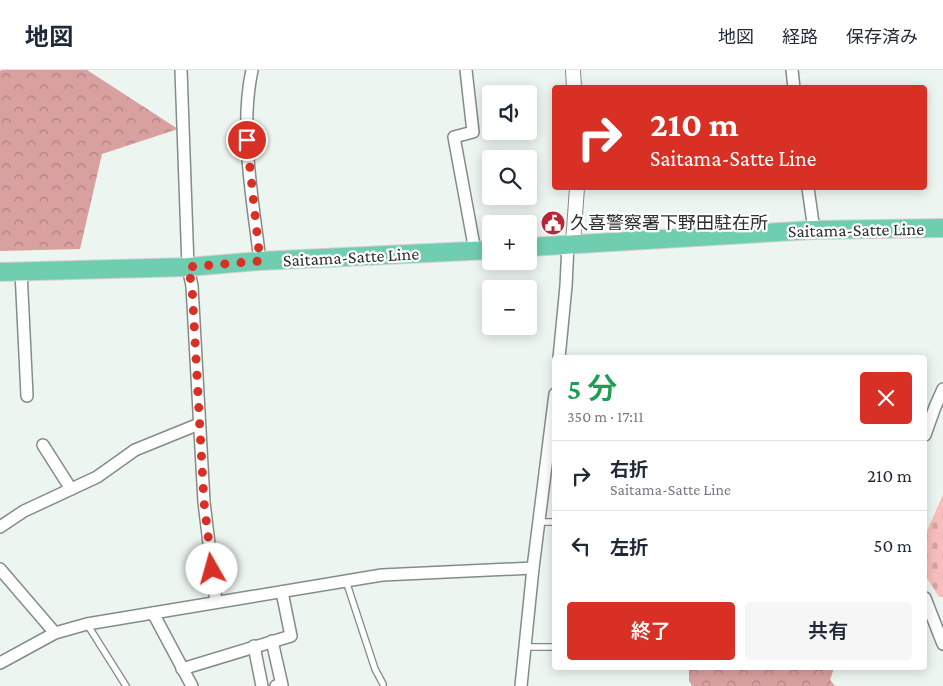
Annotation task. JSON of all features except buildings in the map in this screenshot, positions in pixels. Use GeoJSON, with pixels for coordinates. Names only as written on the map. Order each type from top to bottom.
{"type":"FeatureCollection","features":[{"type":"Feature","properties":{"kind":"main road","name":"Saitama-Satte Line"},"geometry":{"type":"LineString","coordinates":[[537,246],[814,230],[943,228]]}},
{"type":"Feature","properties":{"kind":"main road","name":"Saitama-Satte Line"},"geometry":{"type":"LineString","coordinates":[[0,272],[188,267],[260,261],[482,251]]}},
{"type":"Feature","properties":{"kind":"street"},"geometry":{"type":"LineString","coordinates":[[181,70],[188,267],[192,286],[204,502],[216,602]]}},
{"type":"Feature","properties":{"kind":"street"},"geometry":{"type":"LineString","coordinates":[[252,70],[248,88],[247,140],[260,261]]}},
{"type":"Feature","properties":{"kind":"street"},"geometry":{"type":"LineString","coordinates":[[466,70],[473,132],[454,137],[482,247]]}},
{"type":"Feature","properties":{"kind":"street"},"geometry":{"type":"LineString","coordinates":[[573,70],[574,85]]}},
{"type":"Feature","properties":{"kind":"street"},"geometry":{"type":"LineString","coordinates":[[792,70],[794,85]]}},
{"type":"Feature","properties":{"kind":"street"},"geometry":{"type":"LineString","coordinates":[[559,355],[577,190]]}},
{"type":"Feature","properties":{"kind":"street"},"geometry":{"type":"LineString","coordinates":[[808,190],[814,230]]}},
{"type":"Feature","properties":{"kind":"street"},"geometry":{"type":"LineString","coordinates":[[21,271],[27,396]]}},
{"type":"Feature","properties":{"kind":"street"},"geometry":{"type":"LineString","coordinates":[[927,429],[934,407],[943,390]]}},
{"type":"Feature","properties":{"kind":"street"},"geometry":{"type":"LineString","coordinates":[[521,686],[533,568],[552,418]]}},
{"type":"Feature","properties":{"kind":"street"},"geometry":{"type":"LineString","coordinates":[[0,527],[24,510],[97,477],[135,450],[200,424]]}},
{"type":"Feature","properties":{"kind":"street"},"geometry":{"type":"LineString","coordinates":[[43,444],[70,489]]}},
{"type":"Feature","properties":{"kind":"street"},"geometry":{"type":"LineString","coordinates":[[0,663],[55,633],[87,624],[382,575],[533,568]]}},
{"type":"Feature","properties":{"kind":"street"},"geometry":{"type":"LineString","coordinates":[[0,569],[55,633]]}},
{"type":"Feature","properties":{"kind":"street"},"geometry":{"type":"LineString","coordinates":[[182,669],[291,636],[282,592]]}},
{"type":"Feature","properties":{"kind":"street"},"geometry":{"type":"LineString","coordinates":[[927,603],[943,644]]}},
{"type":"Feature","properties":{"kind":"street"},"geometry":{"type":"LineString","coordinates":[[153,613],[192,686]]}},
{"type":"Feature","properties":{"kind":"street"},"geometry":{"type":"LineString","coordinates":[[272,641],[282,685],[276,686]]}},
{"type":"Feature","properties":{"kind":"street"},"geometry":{"type":"LineString","coordinates":[[254,646],[262,686]]}},
{"type":"Feature","properties":{"kind":"lane"},"geometry":{"type":"LineString","coordinates":[[539,522],[552,522]]}},
{"type":"Feature","properties":{"kind":"lane"},"geometry":{"type":"LineString","coordinates":[[346,581],[375,669],[383,684]]}},
{"type":"Feature","properties":{"kind":"lane"},"geometry":{"type":"LineString","coordinates":[[87,624],[126,686]]}},
{"type":"Feature","properties":{"kind":"lane"},"geometry":{"type":"LineString","coordinates":[[525,647],[552,648]]}},
{"type":"Feature","properties":{"kind":"green space"},"geometry":{"type":"Polygon","coordinates":[[[87,70],[178,129],[102,154],[80,249],[0,251],[0,71],[87,70]]]}},
{"type":"Feature","properties":{"kind":"green space"},"geometry":{"type":"Polygon","coordinates":[[[943,495],[943,597],[939,597],[927,578],[927,531],[943,495]]]}},
{"type":"Feature","properties":{"kind":"green space"},"geometry":{"type":"Polygon","coordinates":[[[689,670],[833,670],[830,680],[835,686],[692,686],[689,681],[689,670]]]}},
{"type":"Feature","properties":{"kind":"place","name":"久喜警察署下野田駐在所"},"geometry":{"type":"Point","coordinates":[553,223]}},
{"type":"Feature","properties":{"kind":"route"},"geometry":{"type":"LineString","coordinates":[[212,569],[204,502],[192,286],[188,267],[260,261],[247,140]]}}]}
